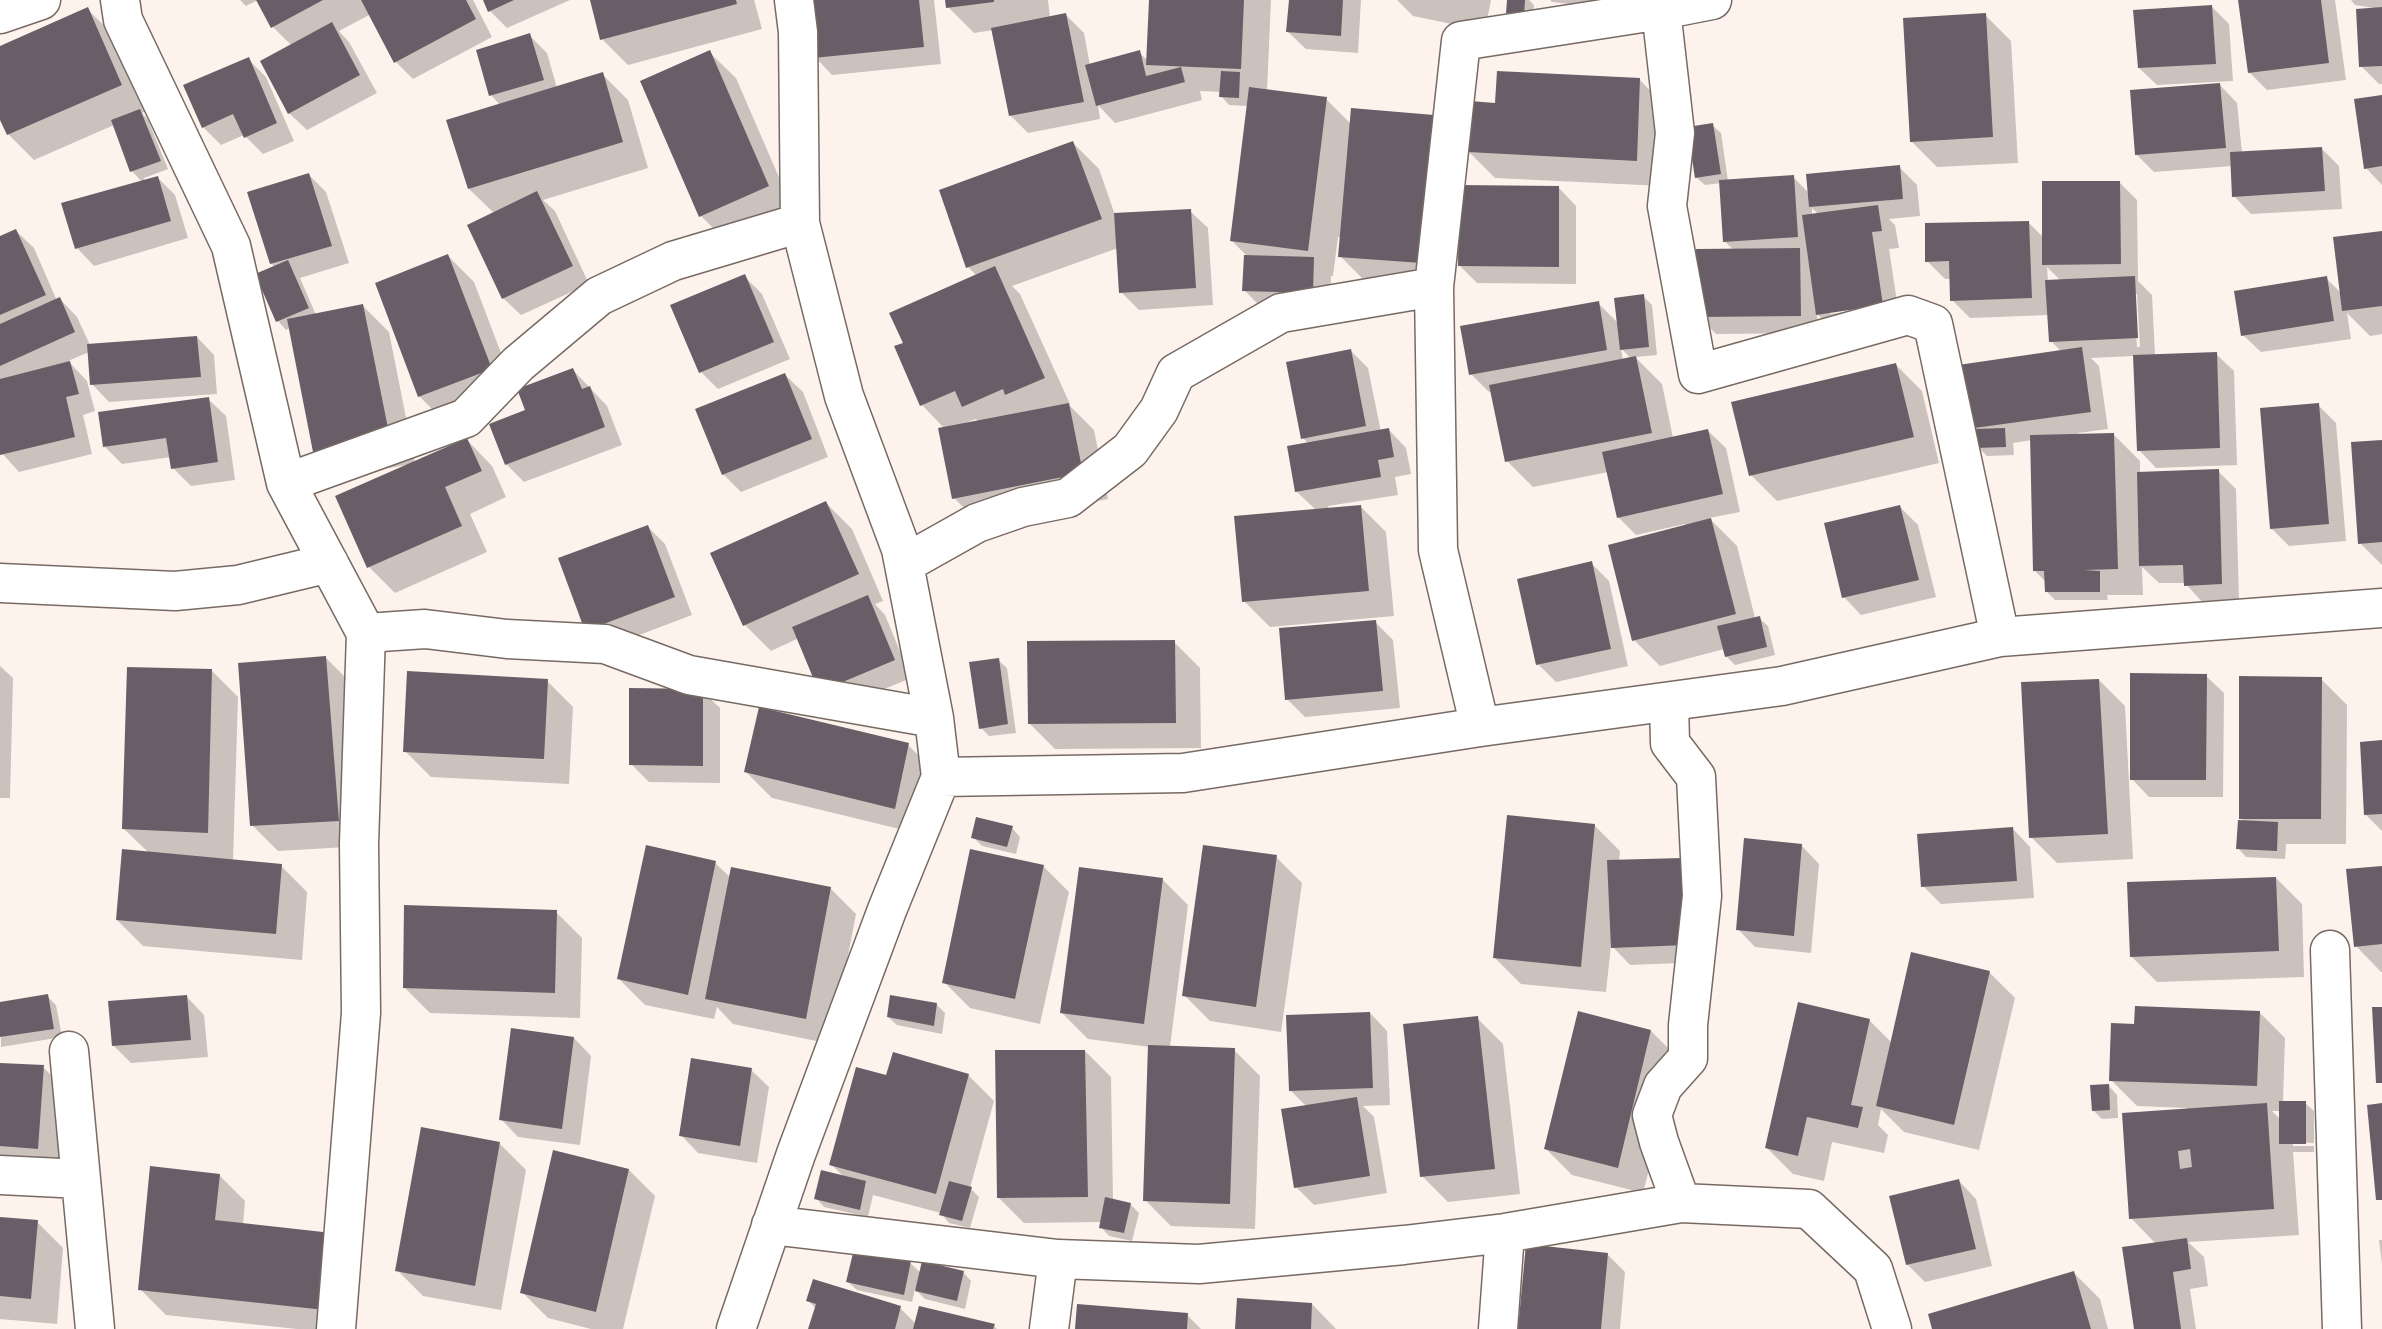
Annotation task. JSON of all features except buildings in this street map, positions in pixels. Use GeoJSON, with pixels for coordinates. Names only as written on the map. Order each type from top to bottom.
{"type":"FeatureCollection","features":[{"type":"Feature","properties":{"kind":"street"},"geometry":{"type":"LineString","coordinates":[[0,14],[41,0]]}},
{"type":"Feature","properties":{"kind":"street"},"geometry":{"type":"LineString","coordinates":[[120,0],[123,20],[231,246],[286,483],[366,633],[359,844],[361,1013],[336,1329]]}},
{"type":"Feature","properties":{"kind":"street"},"geometry":{"type":"LineString","coordinates":[[736,1329],[887,909],[941,777],[934,718],[901,549],[844,396],[800,223],[798,32],[794,0]]}},
{"type":"Feature","properties":{"kind":"street"},"geometry":{"type":"LineString","coordinates":[[1480,727],[1438,550],[1434,287],[1461,41],[1712,0]]}},
{"type":"Feature","properties":{"kind":"street"},"geometry":{"type":"LineString","coordinates":[[1661,10],[1675,133],[1668,206],[1698,374],[1908,315],[1933,324],[2000,637]]}},
{"type":"Feature","properties":{"kind":"street"},"geometry":{"type":"LineString","coordinates":[[286,483],[466,418],[518,364],[599,296],[673,261],[800,223]]}},
{"type":"Feature","properties":{"kind":"street"},"geometry":{"type":"LineString","coordinates":[[904,564],[977,523],[1023,507],[1068,498],[1130,450],[1159,410],[1176,373],[1281,313],[1434,287]]}},
{"type":"Feature","properties":{"kind":"street"},"geometry":{"type":"LineString","coordinates":[[0,583],[175,591],[238,585],[329,563]]}},
{"type":"Feature","properties":{"kind":"street"},"geometry":{"type":"LineString","coordinates":[[941,777],[1183,773],[1480,727],[1782,686],[2000,637],[2382,608]]}},
{"type":"Feature","properties":{"kind":"street"},"geometry":{"type":"LineString","coordinates":[[366,633],[425,629],[508,639],[605,644],[690,675],[934,718]]}},
{"type":"Feature","properties":{"kind":"street"},"geometry":{"type":"LineString","coordinates":[[1669,702],[1670,743],[1696,778],[1702,896],[1688,1025],[1688,1058],[1663,1086],[1652,1115],[1681,1203]]}},
{"type":"Feature","properties":{"kind":"street"},"geometry":{"type":"LineString","coordinates":[[2330,950],[2342,1329]]}},
{"type":"Feature","properties":{"kind":"street"},"geometry":{"type":"LineString","coordinates":[[69,1051],[95,1329]]}},
{"type":"Feature","properties":{"kind":"street"},"geometry":{"type":"LineString","coordinates":[[0,1175],[81,1179]]}},
{"type":"Feature","properties":{"kind":"street"},"geometry":{"type":"LineString","coordinates":[[771,1226],[1058,1259],[1199,1264],[1505,1233],[1681,1203],[1809,1209],[1872,1269],[1892,1329]]}},
{"type":"Feature","properties":{"kind":"street"},"geometry":{"type":"LineString","coordinates":[[1498,1329],[1505,1233]]}},
{"type":"Feature","properties":{"kind":"street"},"geometry":{"type":"LineString","coordinates":[[1049,1329],[1058,1259]]}}]}
